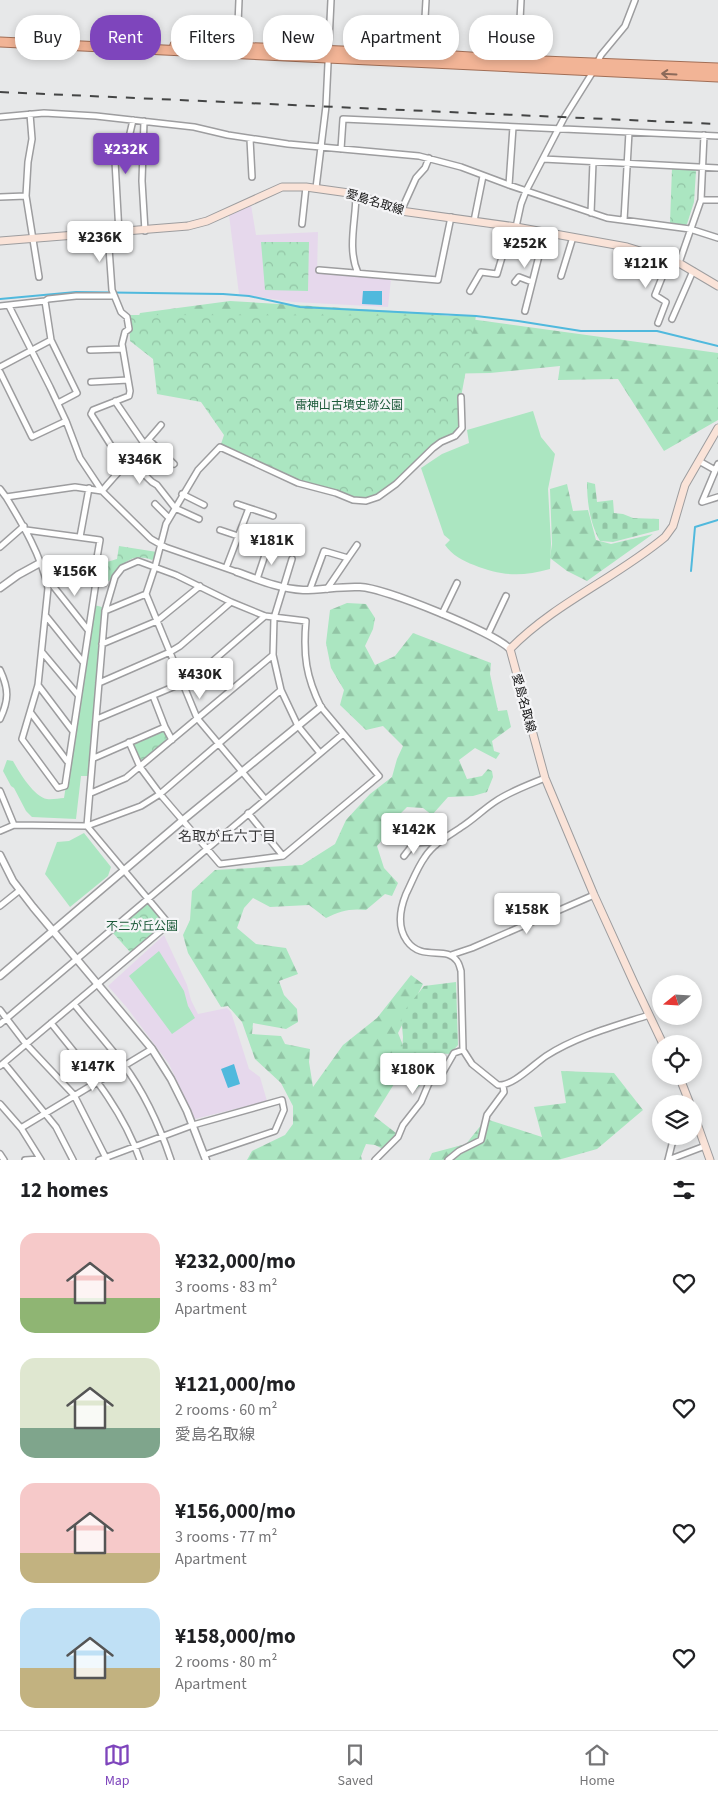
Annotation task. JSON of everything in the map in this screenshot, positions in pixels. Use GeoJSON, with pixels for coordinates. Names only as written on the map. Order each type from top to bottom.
{"type":"FeatureCollection","features":[{"type":"Feature","properties":{"kind":"highway"},"geometry":{"type":"LineString","coordinates":[[0,37],[171,45]]}},
{"type":"Feature","properties":{"kind":"highway"},"geometry":{"type":"LineString","coordinates":[[0,42],[263,52]]}},
{"type":"Feature","properties":{"kind":"highway"},"geometry":{"type":"LineString","coordinates":[[333,55],[595,67],[718,68]]}},
{"type":"Feature","properties":{"kind":"highway"},"geometry":{"type":"LineString","coordinates":[[518,60],[718,77]]}},
{"type":"Feature","properties":{"kind":"main road","name":"愛島名取線"},"geometry":{"type":"LineString","coordinates":[[0,241],[108,234],[188,226],[208,221],[282,187],[306,187],[356,194],[401,211],[452,217],[627,247],[679,263],[718,286]]}},
{"type":"Feature","properties":{"kind":"main road"},"geometry":{"type":"LineString","coordinates":[[510,649],[542,622],[664,537],[673,526],[685,485],[718,428]]}},
{"type":"Feature","properties":{"kind":"main road","name":"愛島名取線"},"geometry":{"type":"LineString","coordinates":[[510,649],[544,778],[594,895],[659,1035]]}},
{"type":"Feature","properties":{"kind":"main road"},"geometry":{"type":"LineString","coordinates":[[702,1138],[710,1160]]}},
{"type":"Feature","properties":{"kind":"street"},"geometry":{"type":"LineString","coordinates":[[238,15],[239,0]]}},
{"type":"Feature","properties":{"kind":"street"},"geometry":{"type":"LineString","coordinates":[[330,15],[331,0]]}},
{"type":"Feature","properties":{"kind":"street"},"geometry":{"type":"LineString","coordinates":[[425,15],[426,0]]}},
{"type":"Feature","properties":{"kind":"street"},"geometry":{"type":"LineString","coordinates":[[520,15],[521,0]]}},
{"type":"Feature","properties":{"kind":"street"},"geometry":{"type":"LineString","coordinates":[[470,291],[481,272],[497,274],[526,191],[566,114],[608,47],[625,26],[635,0]]}},
{"type":"Feature","properties":{"kind":"street"},"geometry":{"type":"LineString","coordinates":[[316,188],[326,106],[329,60]]}},
{"type":"Feature","properties":{"kind":"street"},"geometry":{"type":"LineString","coordinates":[[30,114],[32,139],[28,162],[26,196],[40,277]]}},
{"type":"Feature","properties":{"kind":"street"},"geometry":{"type":"LineString","coordinates":[[0,117],[30,114],[69,114],[144,121],[194,127],[250,139],[397,153],[429,158],[461,167],[509,186],[607,218],[690,229],[718,238]]}},
{"type":"Feature","properties":{"kind":"street"},"geometry":{"type":"LineString","coordinates":[[341,149],[343,119],[718,136]]}},
{"type":"Feature","properties":{"kind":"street"},"geometry":{"type":"LineString","coordinates":[[119,233],[115,161],[125,154],[133,120]]}},
{"type":"Feature","properties":{"kind":"street"},"geometry":{"type":"LineString","coordinates":[[144,121],[142,181],[145,231]]}},
{"type":"Feature","properties":{"kind":"street"},"geometry":{"type":"LineString","coordinates":[[509,186],[514,127]]}},
{"type":"Feature","properties":{"kind":"street"},"geometry":{"type":"LineString","coordinates":[[624,220],[629,132]]}},
{"type":"Feature","properties":{"kind":"street"},"geometry":{"type":"LineString","coordinates":[[679,263],[701,200],[704,135]]}},
{"type":"Feature","properties":{"kind":"street"},"geometry":{"type":"LineString","coordinates":[[250,139],[252,177]]}},
{"type":"Feature","properties":{"kind":"street"},"geometry":{"type":"LineString","coordinates":[[401,211],[416,178],[425,168],[429,158]]}},
{"type":"Feature","properties":{"kind":"street"},"geometry":{"type":"LineString","coordinates":[[543,159],[718,168]]}},
{"type":"Feature","properties":{"kind":"street"},"geometry":{"type":"LineString","coordinates":[[590,213],[593,162]]}},
{"type":"Feature","properties":{"kind":"street"},"geometry":{"type":"LineString","coordinates":[[474,221],[483,176]]}},
{"type":"Feature","properties":{"kind":"street"},"geometry":{"type":"LineString","coordinates":[[302,224],[306,187]]}},
{"type":"Feature","properties":{"kind":"street"},"geometry":{"type":"LineString","coordinates":[[356,194],[353,249],[354,265],[358,273]]}},
{"type":"Feature","properties":{"kind":"street"},"geometry":{"type":"LineString","coordinates":[[0,197],[26,196]]}},
{"type":"Feature","properties":{"kind":"street"},"geometry":{"type":"LineString","coordinates":[[701,200],[718,200]]}},
{"type":"Feature","properties":{"kind":"street"},"geometry":{"type":"LineString","coordinates":[[319,270],[438,280],[452,217]]}},
{"type":"Feature","properties":{"kind":"street"},"geometry":{"type":"LineString","coordinates":[[524,311],[545,232]]}},
{"type":"Feature","properties":{"kind":"street"},"geometry":{"type":"LineString","coordinates":[[108,234],[113,293],[122,312],[127,317],[129,329],[125,332],[122,339],[130,391],[129,396],[93,410],[91,414],[124,466]]}},
{"type":"Feature","properties":{"kind":"street"},"geometry":{"type":"LineString","coordinates":[[562,276],[573,237]]}},
{"type":"Feature","properties":{"kind":"street"},"geometry":{"type":"LineString","coordinates":[[658,323],[666,302],[655,295],[669,260]]}},
{"type":"Feature","properties":{"kind":"street"},"geometry":{"type":"LineString","coordinates":[[672,319],[693,271]]}},
{"type":"Feature","properties":{"kind":"street"},"geometry":{"type":"LineString","coordinates":[[516,282],[519,277],[532,282]]}},
{"type":"Feature","properties":{"kind":"street"},"geometry":{"type":"LineString","coordinates":[[0,306],[113,293]]}},
{"type":"Feature","properties":{"kind":"street"},"geometry":{"type":"LineString","coordinates":[[45,301],[51,340],[76,393],[58,403]]}},
{"type":"Feature","properties":{"kind":"street"},"geometry":{"type":"LineString","coordinates":[[9,306],[58,403],[80,458],[102,491],[150,539],[161,545],[282,588],[310,590],[360,586],[374,588],[488,634],[510,649]]}},
{"type":"Feature","properties":{"kind":"street"},"geometry":{"type":"LineString","coordinates":[[0,367],[51,340]]}},
{"type":"Feature","properties":{"kind":"street"},"geometry":{"type":"LineString","coordinates":[[90,350],[123,349]]}},
{"type":"Feature","properties":{"kind":"street"},"geometry":{"type":"LineString","coordinates":[[0,372],[32,437],[66,421]]}},
{"type":"Feature","properties":{"kind":"street"},"geometry":{"type":"LineString","coordinates":[[91,382],[128,380]]}},
{"type":"Feature","properties":{"kind":"street"},"geometry":{"type":"LineString","coordinates":[[265,799],[197,718],[146,594],[156,567],[166,524],[182,494],[198,470],[220,447],[298,483],[336,493],[353,500],[366,502],[378,497],[396,484],[433,448],[455,436],[462,428],[461,397]]}},
{"type":"Feature","properties":{"kind":"street"},"geometry":{"type":"LineString","coordinates":[[115,402],[145,445]]}},
{"type":"Feature","properties":{"kind":"street"},"geometry":{"type":"LineString","coordinates":[[102,491],[161,425]]}},
{"type":"Feature","properties":{"kind":"street"},"geometry":{"type":"LineString","coordinates":[[149,440],[174,464]]}},
{"type":"Feature","properties":{"kind":"street"},"geometry":{"type":"LineString","coordinates":[[130,460],[157,485],[175,508],[198,519]]}},
{"type":"Feature","properties":{"kind":"street"},"geometry":{"type":"LineString","coordinates":[[699,461],[715,470]]}},
{"type":"Feature","properties":{"kind":"street"},"geometry":{"type":"LineString","coordinates":[[718,464],[700,503],[718,497]]}},
{"type":"Feature","properties":{"kind":"street"},"geometry":{"type":"LineString","coordinates":[[6,497],[75,487],[102,491]]}},
{"type":"Feature","properties":{"kind":"street"},"geometry":{"type":"LineString","coordinates":[[80,537],[89,488]]}},
{"type":"Feature","properties":{"kind":"street"},"geometry":{"type":"LineString","coordinates":[[0,489],[25,528],[45,575],[48,588],[38,685],[22,739],[58,788],[64,786],[100,540],[25,528],[0,547]]}},
{"type":"Feature","properties":{"kind":"street"},"geometry":{"type":"LineString","coordinates":[[182,494],[204,505]]}},
{"type":"Feature","properties":{"kind":"street"},"geometry":{"type":"LineString","coordinates":[[156,504],[169,518]]}},
{"type":"Feature","properties":{"kind":"street"},"geometry":{"type":"LineString","coordinates":[[237,504],[273,516]]}},
{"type":"Feature","properties":{"kind":"street"},"geometry":{"type":"LineString","coordinates":[[226,568],[249,508]]}},
{"type":"Feature","properties":{"kind":"street"},"geometry":{"type":"LineString","coordinates":[[220,530],[238,536]]}},
{"type":"Feature","properties":{"kind":"street"},"geometry":{"type":"LineString","coordinates":[[327,589],[357,545]]}},
{"type":"Feature","properties":{"kind":"street"},"geometry":{"type":"LineString","coordinates":[[257,579],[268,546]]}},
{"type":"Feature","properties":{"kind":"street"},"geometry":{"type":"LineString","coordinates":[[310,590],[324,551],[348,558]]}},
{"type":"Feature","properties":{"kind":"street"},"geometry":{"type":"LineString","coordinates":[[292,559],[274,618],[273,655],[281,690],[298,726],[320,753]]}},
{"type":"Feature","properties":{"kind":"street"},"geometry":{"type":"LineString","coordinates":[[73,1160],[56,1127],[45,1112],[2,1064],[169,924],[88,826],[105,611],[112,585],[122,568],[138,561],[200,586],[231,602],[265,616],[306,621],[305,662],[314,694],[321,708],[379,776],[283,856],[220,864],[160,794],[140,767],[129,742]]}},
{"type":"Feature","properties":{"kind":"street"},"geometry":{"type":"LineString","coordinates":[[0,588],[40,563]]}},
{"type":"Feature","properties":{"kind":"street"},"geometry":{"type":"LineString","coordinates":[[45,575],[104,583]]}},
{"type":"Feature","properties":{"kind":"street"},"geometry":{"type":"LineString","coordinates":[[45,575],[88,630]]}},
{"type":"Feature","properties":{"kind":"street"},"geometry":{"type":"LineString","coordinates":[[442,614],[458,583]]}},
{"type":"Feature","properties":{"kind":"street"},"geometry":{"type":"LineString","coordinates":[[102,644],[157,621],[200,586]]}},
{"type":"Feature","properties":{"kind":"street"},"geometry":{"type":"LineString","coordinates":[[105,611],[146,594]]}},
{"type":"Feature","properties":{"kind":"street"},"geometry":{"type":"LineString","coordinates":[[488,634],[506,596]]}},
{"type":"Feature","properties":{"kind":"street"},"geometry":{"type":"LineString","coordinates":[[99,683],[180,646],[231,602]]}},
{"type":"Feature","properties":{"kind":"street"},"geometry":{"type":"LineString","coordinates":[[46,616],[83,662]]}},
{"type":"Feature","properties":{"kind":"street"},"geometry":{"type":"LineString","coordinates":[[97,719],[192,679],[265,616]]}},
{"type":"Feature","properties":{"kind":"street"},"geometry":{"type":"LineString","coordinates":[[42,652],[78,695]]}},
{"type":"Feature","properties":{"kind":"street"},"geometry":{"type":"LineString","coordinates":[[91,793],[126,778],[273,655]]}},
{"type":"Feature","properties":{"kind":"street"},"geometry":{"type":"LineString","coordinates":[[0,670],[5,682],[8,700],[0,719]]}},
{"type":"Feature","properties":{"kind":"street"},"geometry":{"type":"LineString","coordinates":[[38,685],[72,730]]}},
{"type":"Feature","properties":{"kind":"street"},"geometry":{"type":"LineString","coordinates":[[0,832],[14,825],[88,826],[141,806],[160,794],[281,690]]}},
{"type":"Feature","properties":{"kind":"street"},"geometry":{"type":"LineString","coordinates":[[153,696],[172,740]]}},
{"type":"Feature","properties":{"kind":"street"},"geometry":{"type":"LineString","coordinates":[[0,976],[184,820],[321,708]]}},
{"type":"Feature","properties":{"kind":"street"},"geometry":{"type":"LineString","coordinates":[[31,713],[68,761]]}},
{"type":"Feature","properties":{"kind":"street"},"geometry":{"type":"LineString","coordinates":[[94,758],[165,727]]}},
{"type":"Feature","properties":{"kind":"street"},"geometry":{"type":"LineString","coordinates":[[0,1024],[343,734]]}},
{"type":"Feature","properties":{"kind":"street"},"geometry":{"type":"LineString","coordinates":[[544,778],[495,801],[436,845],[424,857],[402,903],[400,917],[406,940],[414,949],[426,953],[451,955],[472,948],[594,895]]}},
{"type":"Feature","properties":{"kind":"street"},"geometry":{"type":"LineString","coordinates":[[0,791],[14,825]]}},
{"type":"Feature","properties":{"kind":"street"},"geometry":{"type":"LineString","coordinates":[[248,813],[283,856]]}},
{"type":"Feature","properties":{"kind":"street"},"geometry":{"type":"LineString","coordinates":[[404,856],[414,843],[430,842],[436,845]]}},
{"type":"Feature","properties":{"kind":"street"},"geometry":{"type":"LineString","coordinates":[[0,854],[13,881],[20,890],[152,1049],[171,1079],[193,1125],[205,1157],[274,1131],[284,1110],[282,1100],[193,1125],[99,1160]]}},
{"type":"Feature","properties":{"kind":"street"},"geometry":{"type":"LineString","coordinates":[[0,906],[20,890]]}},
{"type":"Feature","properties":{"kind":"street"},"geometry":{"type":"LineString","coordinates":[[451,955],[457,960],[461,971],[463,1050],[472,1064],[498,1085],[503,1086],[512,1082],[559,1048],[649,1015]]}},
{"type":"Feature","properties":{"kind":"street"},"geometry":{"type":"LineString","coordinates":[[74,1004],[124,1066],[144,1098],[163,1136],[171,1160]]}},
{"type":"Feature","properties":{"kind":"street"},"geometry":{"type":"LineString","coordinates":[[0,1010],[26,1044],[74,1096],[107,1158]]}},
{"type":"Feature","properties":{"kind":"street"},"geometry":{"type":"LineString","coordinates":[[51,1023],[98,1082],[125,1125],[140,1160]]}},
{"type":"Feature","properties":{"kind":"street"},"geometry":{"type":"LineString","coordinates":[[20,1128],[152,1049]]}},
{"type":"Feature","properties":{"kind":"street"},"geometry":{"type":"LineString","coordinates":[[375,1160],[398,1138],[403,1125],[421,1102],[429,1083],[442,1074],[454,1053],[463,1050]]}},
{"type":"Feature","properties":{"kind":"street"},"geometry":{"type":"LineString","coordinates":[[448,1160],[459,1151],[480,1140],[488,1115],[504,1092],[503,1086]]}},
{"type":"Feature","properties":{"kind":"street"},"geometry":{"type":"LineString","coordinates":[[0,1104],[20,1128],[40,1159],[25,1160]]}},
{"type":"Feature","properties":{"kind":"street"},"geometry":{"type":"LineString","coordinates":[[668,1160],[672,1145]]}},
{"type":"Feature","properties":{"kind":"street"},"geometry":{"type":"LineString","coordinates":[[668,1160],[705,1146]]}},
{"type":"Feature","properties":{"kind":"street"},"geometry":{"type":"LineString","coordinates":[[0,1154],[4,1160]]}},
{"type":"Feature","properties":{"kind":"shaded area"},"geometry":{"type":"Polygon","coordinates":[[[251,205],[256,235],[318,232],[317,273],[391,279],[388,307],[293,302],[239,294],[229,215],[251,205]]]}},
{"type":"Feature","properties":{"kind":"shaded area"},"geometry":{"type":"Polygon","coordinates":[[[164,935],[198,1014],[227,1008],[231,1012],[249,1069],[260,1077],[267,1101],[195,1119],[169,1064],[128,1009],[108,986],[164,935]]]}},
{"type":"Feature","properties":{"kind":"green space"},"geometry":{"type":"Polygon","coordinates":[[[672,168],[694,168],[696,171],[694,202],[687,224],[684,226],[670,223],[672,168]]]}},
{"type":"Feature","properties":{"kind":"green space"},"geometry":{"type":"Polygon","coordinates":[[[261,242],[309,242],[308,291],[265,290],[261,242]]]}},
{"type":"Feature","properties":{"kind":"green space"},"geometry":{"type":"Polygon","coordinates":[[[230,301],[426,313],[718,353],[718,420],[664,451],[618,379],[558,380],[560,366],[490,373],[432,374],[132,335],[140,313],[230,301]]]}},
{"type":"Feature","properties":{"kind":"green space","name":"雷神山古墳史跡公園"},"geometry":{"type":"Polygon","coordinates":[[[129,315],[476,316],[461,397],[462,428],[433,448],[378,497],[353,500],[298,483],[220,447],[224,435],[201,402],[157,394],[153,359],[130,341],[129,315]]]}},
{"type":"Feature","properties":{"kind":"green space"},"geometry":{"type":"Polygon","coordinates":[[[533,411],[541,437],[555,454],[548,489],[551,543],[550,569],[511,574],[493,571],[462,560],[445,545],[450,540],[444,535],[421,468],[442,454],[469,443],[467,430],[533,411]]]}},
{"type":"Feature","properties":{"kind":"green space"},"geometry":{"type":"Polygon","coordinates":[[[587,482],[595,484],[597,502],[613,500],[614,513],[633,518],[659,519],[659,530],[613,542],[600,541],[590,513],[587,482]]]}},
{"type":"Feature","properties":{"kind":"green space"},"geometry":{"type":"Polygon","coordinates":[[[567,484],[573,511],[588,510],[596,540],[611,544],[653,534],[587,581],[567,571],[550,558],[552,544],[550,489],[567,484]]]}},
{"type":"Feature","properties":{"kind":"green space"},"geometry":{"type":"Polygon","coordinates":[[[119,546],[157,552],[156,557],[152,560],[144,558],[132,559],[122,565],[109,581],[104,580],[107,562],[117,559],[119,546]]]}},
{"type":"Feature","properties":{"kind":"green space"},"geometry":{"type":"Polygon","coordinates":[[[347,603],[366,604],[375,618],[373,629],[365,646],[375,665],[395,656],[413,633],[491,663],[490,674],[498,711],[507,710],[511,727],[492,741],[494,751],[500,753],[496,759],[475,748],[459,760],[467,779],[482,776],[488,769],[492,771],[493,777],[487,792],[473,796],[448,797],[432,815],[423,808],[407,807],[398,816],[404,831],[399,836],[391,830],[377,846],[384,868],[398,883],[392,896],[385,894],[366,910],[355,909],[345,911],[326,918],[309,905],[270,907],[253,898],[244,908],[237,928],[256,944],[286,948],[298,974],[279,981],[284,995],[297,1009],[298,1022],[286,1029],[253,1023],[252,1034],[281,1036],[285,1044],[310,1049],[309,1062],[313,1087],[343,1045],[377,1018],[411,975],[423,984],[398,1033],[409,1060],[374,1116],[396,1133],[385,1150],[375,1145],[366,1144],[361,1156],[362,1160],[247,1160],[252,1151],[285,1135],[293,1124],[293,1106],[281,1083],[255,1059],[242,1022],[228,1006],[221,1007],[188,953],[183,935],[190,920],[192,891],[215,870],[302,865],[335,844],[346,820],[370,794],[392,777],[403,746],[383,726],[366,730],[340,705],[344,690],[331,668],[326,643],[330,610],[347,603]]]}},
{"type":"Feature","properties":{"kind":"green space"},"geometry":{"type":"Polygon","coordinates":[[[94,605],[102,607],[88,776],[81,776],[76,819],[32,817],[26,811],[3,771],[7,760],[13,761],[27,783],[37,794],[47,799],[64,798],[94,605]]]}},
{"type":"Feature","properties":{"kind":"green space"},"geometry":{"type":"Polygon","coordinates":[[[165,730],[168,741],[139,762],[133,744],[165,730]]]}},
{"type":"Feature","properties":{"kind":"green space"},"geometry":{"type":"Polygon","coordinates":[[[84,833],[111,867],[108,876],[70,907],[45,874],[57,842],[69,841],[84,833]]]}},
{"type":"Feature","properties":{"kind":"green space","name":"不二が丘公園"},"geometry":{"type":"Polygon","coordinates":[[[148,903],[163,920],[163,927],[131,953],[112,932],[148,903]]]}},
{"type":"Feature","properties":{"kind":"green space"},"geometry":{"type":"Polygon","coordinates":[[[159,951],[184,991],[188,1006],[195,1018],[172,1034],[129,976],[159,951]]]}},
{"type":"Feature","properties":{"kind":"green space"},"geometry":{"type":"Polygon","coordinates":[[[456,982],[458,1045],[450,1054],[438,1053],[432,1073],[416,1089],[400,1083],[403,1037],[401,1015],[424,986],[456,982]]]}},
{"type":"Feature","properties":{"kind":"green space"},"geometry":{"type":"Polygon","coordinates":[[[561,1071],[614,1073],[643,1110],[597,1149],[558,1160],[429,1160],[432,1153],[466,1144],[486,1119],[542,1137],[534,1107],[566,1103],[561,1071]]]}},
{"type":"Feature","properties":{"kind":"water"},"geometry":{"type":"Polygon","coordinates":[[[363,291],[382,291],[382,305],[362,304],[363,291]]]}},
{"type":"Feature","properties":{"kind":"water"},"geometry":{"type":"Polygon","coordinates":[[[234,1064],[240,1084],[228,1088],[221,1069],[234,1064]]]}},
{"type":"Feature","properties":{"kind":"waterway"},"geometry":{"type":"LineString","coordinates":[[0,299],[76,292],[223,294],[249,296],[300,307],[476,316],[581,331],[657,331],[718,346]]}},
{"type":"Feature","properties":{"kind":"waterway"},"geometry":{"type":"LineString","coordinates":[[691,571],[695,527],[718,520]]}},
{"type":"Feature","properties":{"kind":"railway"},"geometry":{"type":"LineString","coordinates":[[0,92],[718,124]]}},
{"type":"Feature","properties":{"kind":"district","name":"名取が丘六丁目"},"geometry":{"type":"Point","coordinates":[227,836]}}]}
